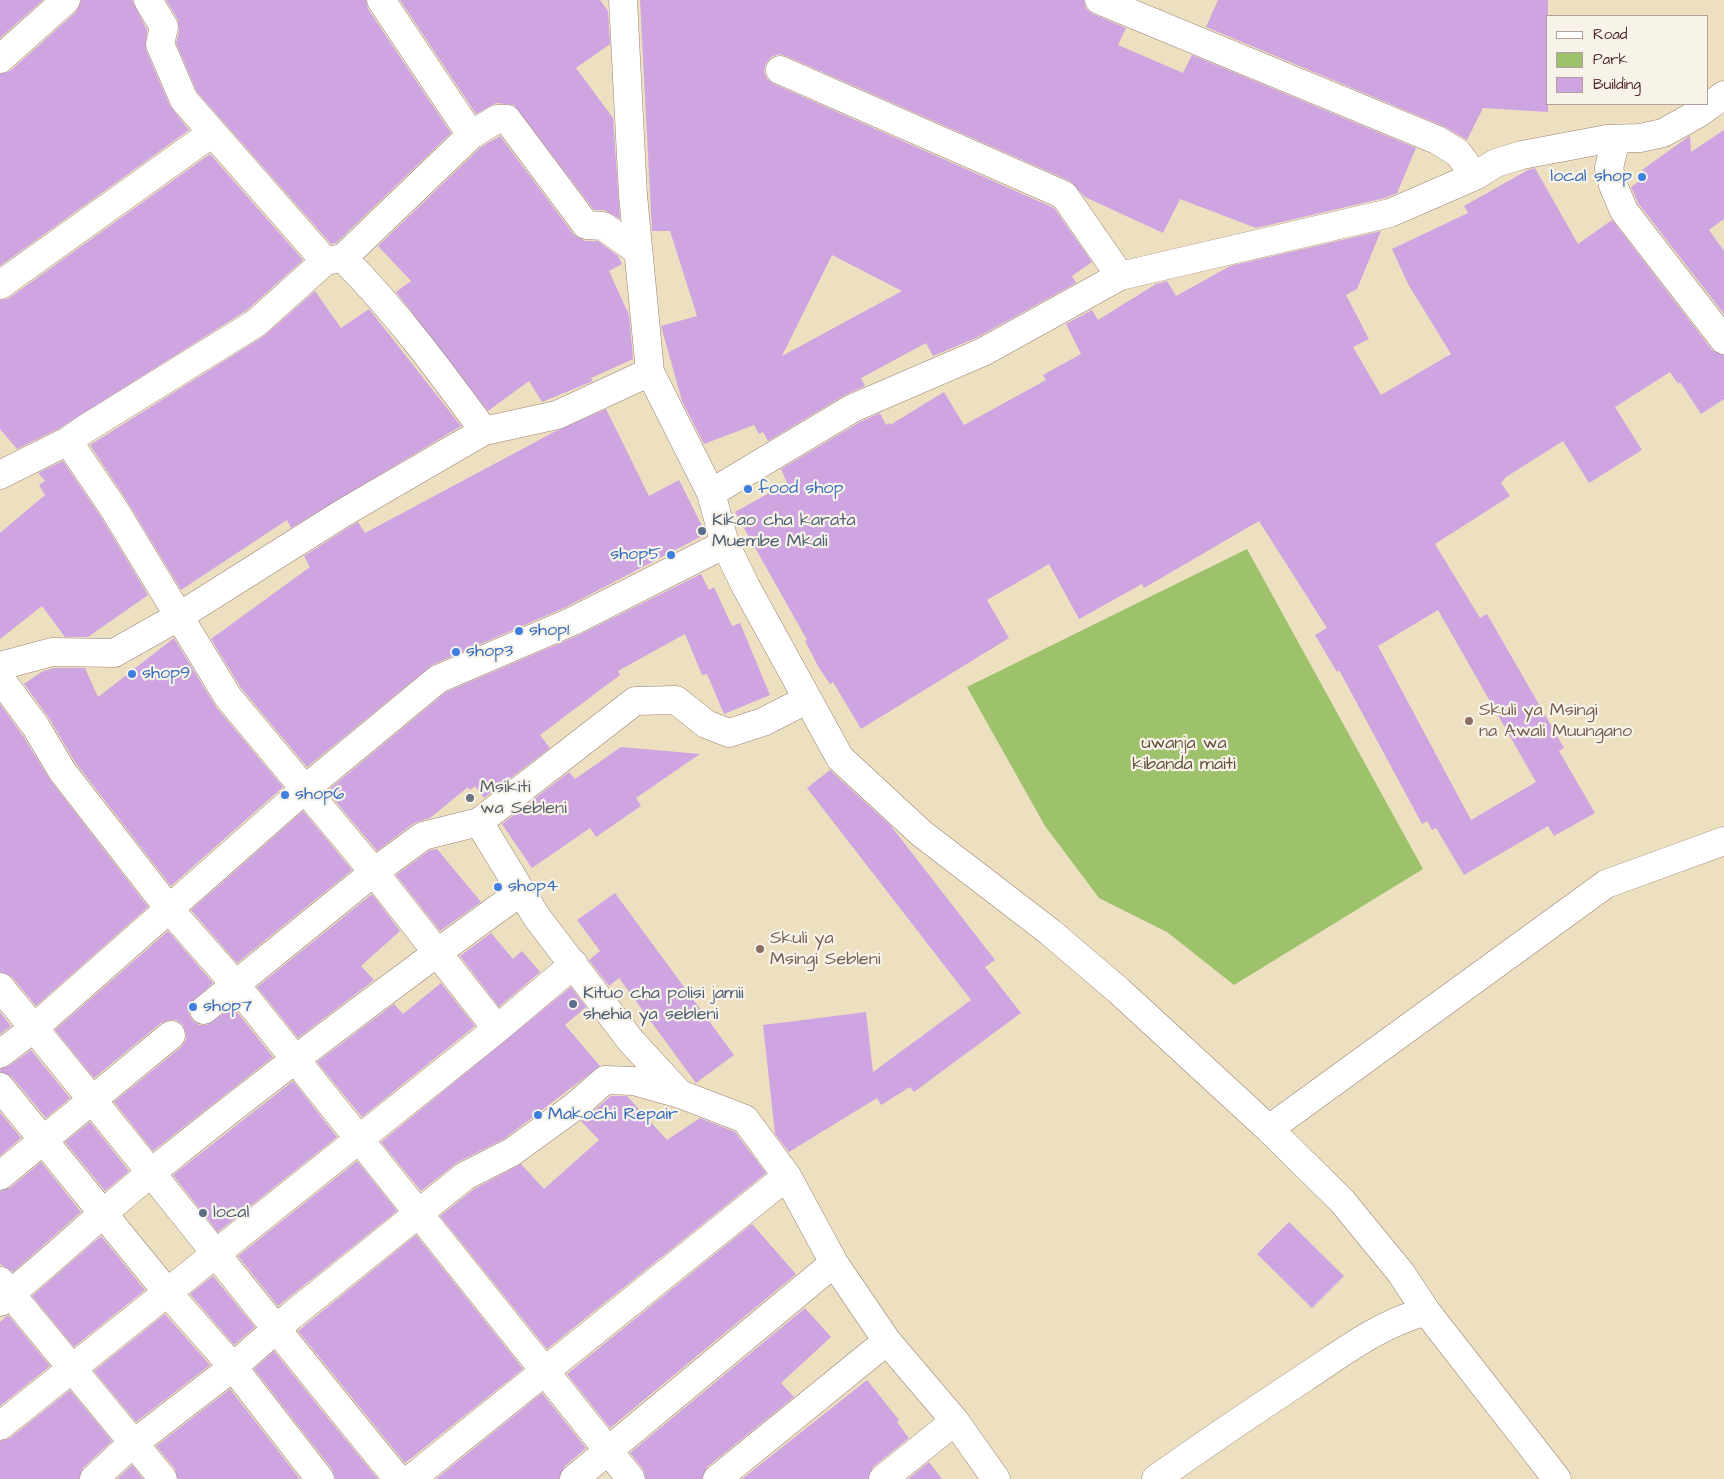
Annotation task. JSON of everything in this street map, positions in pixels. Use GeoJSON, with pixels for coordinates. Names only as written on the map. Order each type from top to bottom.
{"type":"FeatureCollection","features":[{"type":"Feature","properties":{"kind":"street"},"geometry":{"type":"LineString","coordinates":[[0,58],[66,0]]}},
{"type":"Feature","properties":{"kind":"street"},"geometry":{"type":"LineString","coordinates":[[148,0],[164,27],[160,44],[171,74],[184,100],[212,133],[334,260],[369,284],[423,349],[484,431]]}},
{"type":"Feature","properties":{"kind":"street"},"geometry":{"type":"LineString","coordinates":[[381,0],[471,136]]}},
{"type":"Feature","properties":{"kind":"street"},"geometry":{"type":"LineString","coordinates":[[623,0],[633,195],[650,372],[712,493],[725,544],[806,700],[840,758],[921,833],[1050,932],[1118,990],[1269,1129],[1342,1201],[1401,1272],[1426,1310],[1557,1479]]}},
{"type":"Feature","properties":{"kind":"street"},"geometry":{"type":"LineString","coordinates":[[1099,0],[1437,140],[1458,153],[1475,176]]}},
{"type":"Feature","properties":{"kind":"street"},"geometry":{"type":"LineString","coordinates":[[780,70],[1064,195],[1120,276]]}},
{"type":"Feature","properties":{"kind":"street"},"geometry":{"type":"LineString","coordinates":[[712,493],[853,408],[983,352],[1120,276],[1390,213],[1475,176],[1496,164],[1522,155],[1663,133],[1724,95]]}},
{"type":"Feature","properties":{"kind":"street"},"geometry":{"type":"LineString","coordinates":[[0,475],[68,441],[256,323],[334,260],[471,136],[497,119],[507,119],[586,225],[603,226],[638,251]]}},
{"type":"Feature","properties":{"kind":"street"},"geometry":{"type":"LineString","coordinates":[[0,284],[212,133]]}},
{"type":"Feature","properties":{"kind":"street"},"geometry":{"type":"LineString","coordinates":[[1616,139],[1610,168],[1613,185],[1624,211],[1724,340]]}},
{"type":"Feature","properties":{"kind":"street"},"geometry":{"type":"LineString","coordinates":[[0,666],[52,652],[114,653],[178,617],[343,513],[484,431],[558,415],[650,372]]}},
{"type":"Feature","properties":{"kind":"street"},"geometry":{"type":"LineString","coordinates":[[68,441],[114,509],[228,697],[374,872],[497,1029]]}},
{"type":"Feature","properties":{"kind":"street"},"geometry":{"type":"LineString","coordinates":[[0,1054],[34,1028],[306,789],[438,679],[573,621],[725,544]]}},
{"type":"Feature","properties":{"kind":"street"},"geometry":{"type":"LineString","coordinates":[[0,678],[36,728],[62,771],[170,910],[235,984],[296,1059],[631,1479]]}},
{"type":"Feature","properties":{"kind":"street"},"geometry":{"type":"LineString","coordinates":[[204,1010],[374,872],[424,836],[479,822],[635,701],[676,700],[706,724],[729,733],[763,722],[806,700]]}},
{"type":"Feature","properties":{"kind":"street"},"geometry":{"type":"LineString","coordinates":[[479,822],[536,916],[631,1041],[680,1094]]}},
{"type":"Feature","properties":{"kind":"street"},"geometry":{"type":"LineString","coordinates":[[1269,1129],[1606,884],[1724,841]]}},
{"type":"Feature","properties":{"kind":"street"},"geometry":{"type":"LineString","coordinates":[[163,1479],[73,1368],[4,1292],[296,1059],[437,952],[522,891]]}},
{"type":"Feature","properties":{"kind":"street"},"geometry":{"type":"LineString","coordinates":[[0,1426],[497,1029],[574,964]]}},
{"type":"Feature","properties":{"kind":"street"},"geometry":{"type":"LineString","coordinates":[[0,986],[398,1479]]}},
{"type":"Feature","properties":{"kind":"street"},"geometry":{"type":"LineString","coordinates":[[0,1176],[171,1035]]}},
{"type":"Feature","properties":{"kind":"street"},"geometry":{"type":"LineString","coordinates":[[94,1479],[135,1443],[234,1367],[276,1330],[464,1176],[512,1152],[574,1107],[606,1080],[634,1081],[680,1094],[746,1120],[787,1176],[834,1263],[887,1341],[955,1421],[996,1479]]}},
{"type":"Feature","properties":{"kind":"street"},"geometry":{"type":"LineString","coordinates":[[0,1087],[167,1292],[234,1367],[320,1479]]}},
{"type":"Feature","properties":{"kind":"street"},"geometry":{"type":"LineString","coordinates":[[411,1479],[787,1176]]}},
{"type":"Feature","properties":{"kind":"street"},"geometry":{"type":"LineString","coordinates":[[574,1479],[834,1263]]}},
{"type":"Feature","properties":{"kind":"street"},"geometry":{"type":"LineString","coordinates":[[1156,1479],[1206,1443],[1369,1334],[1402,1318],[1426,1310]]}},
{"type":"Feature","properties":{"kind":"street"},"geometry":{"type":"LineString","coordinates":[[717,1479],[887,1341]]}},
{"type":"Feature","properties":{"kind":"street"},"geometry":{"type":"LineString","coordinates":[[883,1479],[955,1421]]}},
{"type":"Feature","properties":{"kind":"green space","name":"uwanja wa kibanda maiti"},"geometry":{"type":"Polygon","coordinates":[[[1247,549],[1423,869],[1234,985],[1167,932],[1099,898],[1045,826],[967,687],[1247,549]]]}},
{"type":"Feature","properties":{"kind":"building"},"geometry":{"type":"Polygon","coordinates":[[[0,0],[43,0],[0,38],[0,0]]]}},
{"type":"Feature","properties":{"kind":"building"},"geometry":{"type":"Polygon","coordinates":[[[81,0],[132,0],[147,30],[146,50],[170,106],[189,130],[0,266],[0,74],[10,71],[76,12],[81,0]]]}},
{"type":"Feature","properties":{"kind":"building"},"geometry":{"type":"Polygon","coordinates":[[[166,0],[366,0],[368,9],[451,133],[336,243],[331,244],[197,92],[176,43],[179,31],[178,20],[166,0]]]}},
{"type":"Feature","properties":{"kind":"building"},"geometry":{"type":"Polygon","coordinates":[[[400,0],[600,0],[608,11],[610,44],[576,68],[613,118],[620,219],[604,210],[594,210],[514,105],[496,103],[476,114],[400,0]]]}},
{"type":"Feature","properties":{"kind":"building"},"geometry":{"type":"Polygon","coordinates":[[[640,0],[1084,0],[1086,9],[1093,14],[1126,28],[1118,45],[1183,73],[1192,55],[1416,148],[1397,193],[1385,198],[1256,228],[1180,199],[1163,233],[1085,197],[1070,181],[786,56],[779,54],[771,57],[766,63],[764,71],[767,79],[774,84],[1054,208],[1092,262],[1072,276],[1076,283],[976,338],[933,356],[926,343],[861,378],[865,386],[845,395],[768,441],[763,432],[759,434],[754,425],[704,444],[682,401],[661,326],[697,316],[670,231],[652,231],[640,0]],[[832,255],[782,356],[902,291],[832,255]]]}},
{"type":"Feature","properties":{"kind":"building"},"geometry":{"type":"Polygon","coordinates":[[[1218,0],[1548,0],[1548,15],[1546,15],[1546,105],[1548,105],[1548,112],[1483,108],[1467,140],[1443,126],[1206,27],[1218,0]]]}},
{"type":"Feature","properties":{"kind":"building"},"geometry":{"type":"Polygon","coordinates":[[[1724,130],[1724,219],[1709,230],[1724,251],[1724,314],[1638,203],[1631,187],[1646,176],[1642,170],[1688,137],[1690,136],[1691,152],[1724,130]]]}},
{"type":"Feature","properties":{"kind":"building"},"geometry":{"type":"Polygon","coordinates":[[[500,136],[574,235],[585,241],[598,241],[618,256],[622,264],[609,271],[629,315],[633,359],[591,378],[593,381],[542,402],[529,381],[488,411],[396,292],[411,281],[378,246],[481,147],[500,136]]]}},
{"type":"Feature","properties":{"kind":"building"},"geometry":{"type":"Polygon","coordinates":[[[210,154],[303,260],[247,310],[60,428],[17,449],[0,429],[0,300],[9,298],[210,154]]]}},
{"type":"Feature","properties":{"kind":"building"},"geometry":{"type":"Polygon","coordinates":[[[1535,168],[1578,244],[1612,220],[1712,350],[1724,355],[1724,399],[1701,414],[1680,382],[1678,384],[1670,372],[1615,407],[1642,450],[1589,483],[1563,441],[1506,477],[1501,483],[1510,496],[1435,544],[1480,618],[1487,614],[1564,748],[1559,751],[1595,813],[1554,836],[1548,826],[1464,875],[1436,828],[1432,830],[1427,821],[1422,824],[1339,670],[1337,672],[1315,635],[1327,628],[1259,521],[1144,588],[1142,584],[1079,619],[1049,564],[987,600],[1009,638],[861,729],[833,682],[830,684],[819,668],[805,641],[807,640],[735,512],[787,483],[781,469],[860,422],[880,413],[886,425],[889,423],[890,425],[944,392],[964,425],[1046,380],[1043,375],[1081,354],[1066,324],[1092,310],[1098,320],[1156,284],[1167,281],[1176,296],[1230,266],[1381,231],[1357,289],[1346,295],[1369,339],[1353,347],[1381,395],[1451,354],[1408,284],[1392,249],[1468,213],[1464,206],[1528,170],[1535,168]],[[1438,610],[1378,646],[1471,820],[1536,782],[1438,610]]]}},
{"type":"Feature","properties":{"kind":"building"},"geometry":{"type":"Polygon","coordinates":[[[315,291],[341,328],[369,309],[461,426],[291,528],[287,520],[181,590],[127,501],[90,445],[264,336],[315,291]]]}},
{"type":"Feature","properties":{"kind":"building"},"geometry":{"type":"Polygon","coordinates":[[[606,409],[649,496],[679,480],[706,534],[566,607],[432,665],[307,767],[241,688],[211,639],[310,567],[304,556],[351,526],[358,522],[365,533],[554,432],[606,409]]]}},
{"type":"Feature","properties":{"kind":"building"},"geometry":{"type":"Polygon","coordinates":[[[63,461],[101,517],[148,595],[88,637],[65,637],[42,606],[0,639],[0,533],[45,495],[39,485],[45,481],[38,473],[63,461]]]}},
{"type":"Feature","properties":{"kind":"building"},"geometry":{"type":"Polygon","coordinates":[[[701,574],[709,590],[714,587],[732,626],[740,623],[770,695],[724,714],[707,674],[702,675],[685,634],[618,671],[620,675],[540,735],[550,748],[484,798],[475,786],[470,790],[468,787],[430,818],[414,823],[377,851],[327,791],[446,692],[579,635],[701,574]]]}},
{"type":"Feature","properties":{"kind":"building"},"geometry":{"type":"Polygon","coordinates":[[[174,638],[216,707],[283,787],[171,886],[75,762],[49,718],[24,684],[43,671],[54,668],[85,668],[98,697],[174,638]]]}},
{"type":"Feature","properties":{"kind":"building"},"geometry":{"type":"Polygon","coordinates":[[[0,704],[23,736],[50,780],[148,907],[36,1006],[12,977],[0,972],[0,704]]]}},
{"type":"Feature","properties":{"kind":"building"},"geometry":{"type":"Polygon","coordinates":[[[621,747],[700,754],[636,798],[641,806],[596,837],[590,828],[532,868],[502,824],[569,772],[575,779],[621,747]]]}},
{"type":"Feature","properties":{"kind":"building"},"geometry":{"type":"Polygon","coordinates":[[[830,770],[891,826],[995,960],[985,967],[1021,1013],[914,1092],[910,1087],[881,1105],[877,1098],[789,1152],[775,1134],[763,1025],[866,1012],[873,1072],[971,1000],[807,788],[830,770]]]}},
{"type":"Feature","properties":{"kind":"building"},"geometry":{"type":"Polygon","coordinates":[[[303,811],[352,870],[237,963],[191,910],[303,811]]]}},
{"type":"Feature","properties":{"kind":"building"},"geometry":{"type":"Polygon","coordinates":[[[437,849],[481,902],[440,931],[396,875],[430,850],[437,849]]]}},
{"type":"Feature","properties":{"kind":"building"},"geometry":{"type":"Polygon","coordinates":[[[615,893],[734,1055],[696,1083],[619,978],[609,986],[589,960],[600,951],[577,920],[615,893]]]}},
{"type":"Feature","properties":{"kind":"building"},"geometry":{"type":"Polygon","coordinates":[[[372,894],[400,931],[361,966],[374,980],[298,1038],[257,987],[372,894]]]}},
{"type":"Feature","properties":{"kind":"building"},"geometry":{"type":"Polygon","coordinates":[[[168,931],[213,983],[190,1004],[189,1013],[192,1020],[199,1025],[207,1025],[233,1007],[273,1057],[153,1151],[114,1102],[181,1047],[186,1040],[183,1025],[176,1020],[161,1023],[94,1078],[55,1030],[168,931]]]}},
{"type":"Feature","properties":{"kind":"building"},"geometry":{"type":"Polygon","coordinates":[[[491,933],[513,959],[522,951],[540,972],[499,1007],[460,956],[491,933]]]}},
{"type":"Feature","properties":{"kind":"building"},"geometry":{"type":"Polygon","coordinates":[[[441,983],[475,1026],[362,1117],[317,1062],[394,1004],[403,1014],[441,983]]]}},
{"type":"Feature","properties":{"kind":"building"},"geometry":{"type":"Polygon","coordinates":[[[571,987],[586,1007],[565,1025],[600,1066],[504,1139],[458,1162],[421,1191],[381,1142],[571,987]]]}},
{"type":"Feature","properties":{"kind":"building"},"geometry":{"type":"Polygon","coordinates":[[[0,1012],[11,1026],[0,1034],[0,1012]]]}},
{"type":"Feature","properties":{"kind":"building"},"geometry":{"type":"Polygon","coordinates":[[[31,1050],[70,1098],[46,1118],[12,1077],[0,1072],[0,1069],[9,1066],[31,1050]]]}},
{"type":"Feature","properties":{"kind":"building"},"geometry":{"type":"Polygon","coordinates":[[[293,1081],[337,1137],[218,1232],[173,1175],[293,1081]]]}},
{"type":"Feature","properties":{"kind":"building"},"geometry":{"type":"Polygon","coordinates":[[[611,1096],[627,1096],[667,1140],[700,1118],[735,1132],[766,1173],[547,1349],[440,1216],[474,1189],[521,1164],[544,1189],[599,1140],[581,1121],[611,1096]]]}},
{"type":"Feature","properties":{"kind":"building"},"geometry":{"type":"Polygon","coordinates":[[[0,1112],[21,1138],[0,1156],[0,1112]]]}},
{"type":"Feature","properties":{"kind":"building"},"geometry":{"type":"Polygon","coordinates":[[[90,1122],[129,1171],[105,1191],[65,1142],[90,1122]]]}},
{"type":"Feature","properties":{"kind":"building"},"geometry":{"type":"Polygon","coordinates":[[[357,1161],[397,1211],[278,1306],[238,1256],[357,1161]]]}},
{"type":"Feature","properties":{"kind":"building"},"geometry":{"type":"Polygon","coordinates":[[[41,1162],[81,1212],[13,1272],[0,1264],[0,1191],[10,1188],[41,1162]]]}},
{"type":"Feature","properties":{"kind":"building"},"geometry":{"type":"Polygon","coordinates":[[[1289,1222],[1344,1276],[1312,1308],[1257,1254],[1289,1222]]]}},
{"type":"Feature","properties":{"kind":"building"},"geometry":{"type":"Polygon","coordinates":[[[752,1224],[796,1274],[610,1428],[567,1374],[752,1224]]]}},
{"type":"Feature","properties":{"kind":"building"},"geometry":{"type":"Polygon","coordinates":[[[416,1235],[523,1369],[405,1463],[298,1331],[416,1235]]]}},
{"type":"Feature","properties":{"kind":"building"},"geometry":{"type":"Polygon","coordinates":[[[101,1236],[145,1290],[74,1347],[32,1296],[101,1236]]]}},
{"type":"Feature","properties":{"kind":"building"},"geometry":{"type":"Polygon","coordinates":[[[213,1276],[255,1327],[234,1345],[190,1294],[213,1276]]]}},
{"type":"Feature","properties":{"kind":"building"},"geometry":{"type":"Polygon","coordinates":[[[805,1308],[831,1337],[781,1383],[794,1397],[707,1467],[702,1479],[646,1479],[643,1469],[630,1453],[805,1308]]]}},
{"type":"Feature","properties":{"kind":"building"},"geometry":{"type":"Polygon","coordinates":[[[165,1314],[210,1365],[136,1422],[94,1371],[165,1314]]]}},
{"type":"Feature","properties":{"kind":"building"},"geometry":{"type":"Polygon","coordinates":[[[8,1315],[50,1366],[0,1406],[0,1322],[8,1315]]]}},
{"type":"Feature","properties":{"kind":"building"},"geometry":{"type":"Polygon","coordinates":[[[274,1351],[378,1479],[335,1479],[332,1469],[254,1369],[274,1351]]]}},
{"type":"Feature","properties":{"kind":"building"},"geometry":{"type":"Polygon","coordinates":[[[867,1380],[899,1420],[897,1422],[909,1438],[873,1467],[868,1479],[742,1479],[867,1380]]]}},
{"type":"Feature","properties":{"kind":"building"},"geometry":{"type":"Polygon","coordinates":[[[230,1389],[300,1479],[178,1479],[175,1469],[156,1446],[230,1389]]]}},
{"type":"Feature","properties":{"kind":"building"},"geometry":{"type":"Polygon","coordinates":[[[70,1390],[112,1441],[83,1468],[79,1479],[0,1479],[0,1441],[10,1438],[70,1390]]]}},
{"type":"Feature","properties":{"kind":"building"},"geometry":{"type":"Polygon","coordinates":[[[542,1393],[586,1448],[564,1467],[559,1479],[436,1479],[542,1393]]]}},
{"type":"Feature","properties":{"kind":"building"},"geometry":{"type":"Polygon","coordinates":[[[929,1462],[942,1479],[908,1479],[929,1462]]]}},
{"type":"Feature","properties":{"kind":"building"},"geometry":{"type":"Polygon","coordinates":[[[132,1465],[143,1479],[117,1479],[132,1465]]]}},
{"type":"Feature","properties":{"kind":"place","name":"local shop"},"geometry":{"type":"Point","coordinates":[1642,177]}},
{"type":"Feature","properties":{"kind":"place","name":"food shop"},"geometry":{"type":"Point","coordinates":[748,489]}},
{"type":"Feature","properties":{"kind":"place","name":"Kikao cha karata Muembe Mkali"},"geometry":{"type":"Point","coordinates":[702,531]}},
{"type":"Feature","properties":{"kind":"place","name":"shop5"},"geometry":{"type":"Point","coordinates":[671,555]}},
{"type":"Feature","properties":{"kind":"place","name":"shop1"},"geometry":{"type":"Point","coordinates":[519,631]}},
{"type":"Feature","properties":{"kind":"place","name":"shop3"},"geometry":{"type":"Point","coordinates":[456,652]}},
{"type":"Feature","properties":{"kind":"place","name":"shop9"},"geometry":{"type":"Point","coordinates":[132,674]}},
{"type":"Feature","properties":{"kind":"place","name":"Skuli ya Msingi na Awali Muungano"},"geometry":{"type":"Point","coordinates":[1469,721]}},
{"type":"Feature","properties":{"kind":"place","name":"shop6"},"geometry":{"type":"Point","coordinates":[285,795]}},
{"type":"Feature","properties":{"kind":"place","name":"Msikiti wa Sebleni"},"geometry":{"type":"Point","coordinates":[470,798]}},
{"type":"Feature","properties":{"kind":"place","name":"shop4"},"geometry":{"type":"Point","coordinates":[498,887]}},
{"type":"Feature","properties":{"kind":"place","name":"Skuli ya Msingi Sebleni"},"geometry":{"type":"Point","coordinates":[760,949]}},
{"type":"Feature","properties":{"kind":"place","name":"Kituo cha polisi jamii shehia ya sebleni"},"geometry":{"type":"Point","coordinates":[573,1004]}},
{"type":"Feature","properties":{"kind":"place","name":"shop7"},"geometry":{"type":"Point","coordinates":[193,1007]}},
{"type":"Feature","properties":{"kind":"place","name":"Makochi Repair"},"geometry":{"type":"Point","coordinates":[538,1115]}},
{"type":"Feature","properties":{"kind":"place","name":"local"},"geometry":{"type":"Point","coordinates":[203,1213]}}]}
